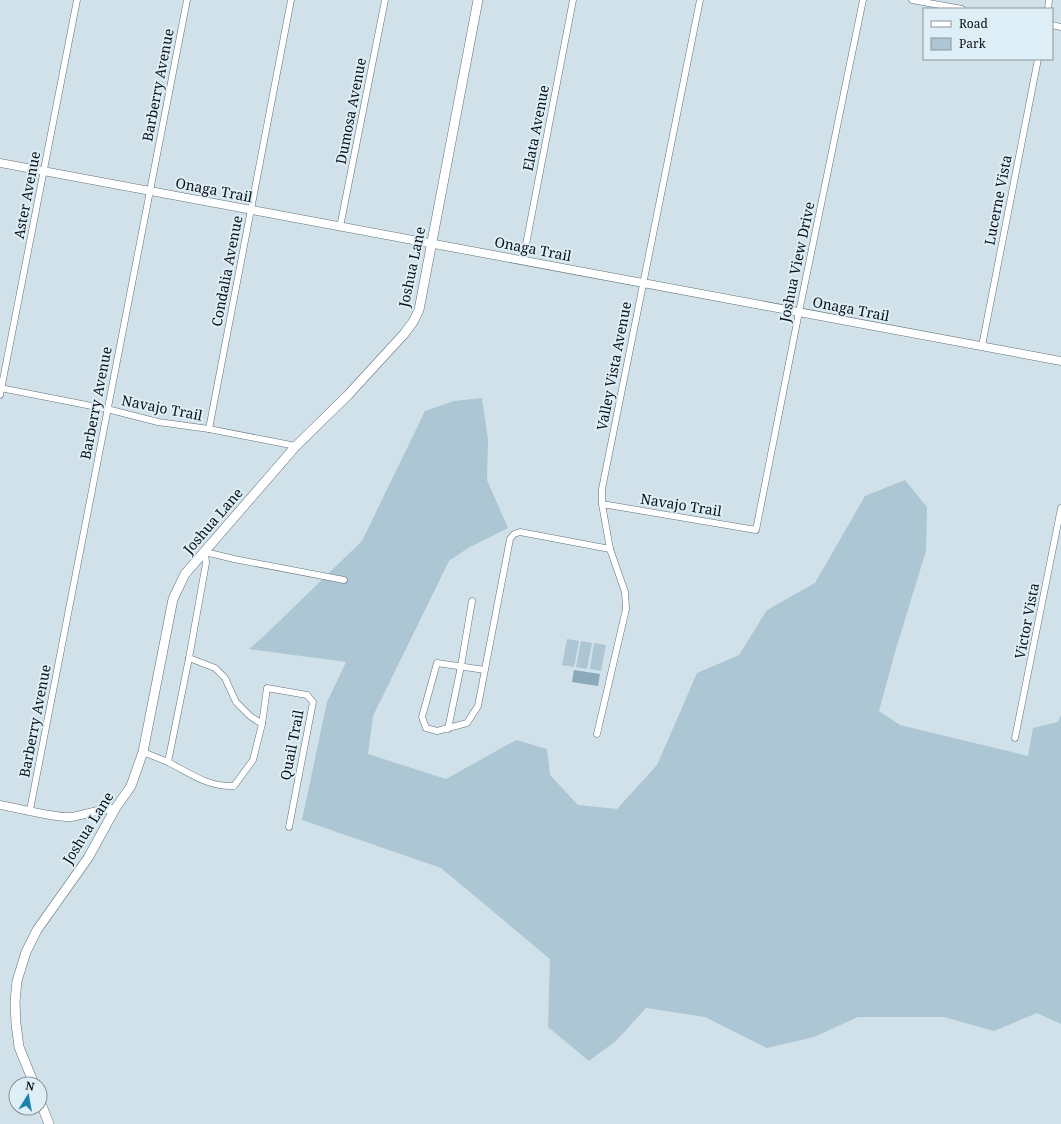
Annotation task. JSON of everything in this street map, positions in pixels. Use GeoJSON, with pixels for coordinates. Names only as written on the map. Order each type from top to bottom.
{"type":"FeatureCollection","features":[{"type":"Feature","properties":{"kind":"main road","name":"Joshua Lane"},"geometry":{"type":"LineString","coordinates":[[31,1076],[19,1047],[15,1002],[17,981],[26,952],[37,930],[88,858],[115,809],[131,786],[143,752],[173,600],[185,574],[296,446],[348,395],[404,334],[413,322],[419,310],[478,0]]}},
{"type":"Feature","properties":{"kind":"street","name":"Aster Avenue"},"geometry":{"type":"LineString","coordinates":[[0,395],[77,0]]}},
{"type":"Feature","properties":{"kind":"street","name":"Barberry Avenue"},"geometry":{"type":"LineString","coordinates":[[30,810],[187,0]]}},
{"type":"Feature","properties":{"kind":"street","name":"Condalia Avenue"},"geometry":{"type":"LineString","coordinates":[[209,429],[291,0]]}},
{"type":"Feature","properties":{"kind":"street","name":"Dumosa Avenue"},"geometry":{"type":"LineString","coordinates":[[340,227],[384,0]]}},
{"type":"Feature","properties":{"kind":"street","name":"Elata Avenue"},"geometry":{"type":"LineString","coordinates":[[523,260],[573,0]]}},
{"type":"Feature","properties":{"kind":"street","name":"Valley Vista Avenue"},"geometry":{"type":"LineString","coordinates":[[597,734],[626,608],[625,592],[610,549],[602,504],[602,489],[700,0]]}},
{"type":"Feature","properties":{"kind":"street","name":"Joshua View Drive"},"geometry":{"type":"LineString","coordinates":[[756,530],[863,0]]}},
{"type":"Feature","properties":{"kind":"street"},"geometry":{"type":"LineString","coordinates":[[912,0],[956,8]]}},
{"type":"Feature","properties":{"kind":"street","name":"Lucerne Vista"},"geometry":{"type":"LineString","coordinates":[[982,346],[1038,60]]}},
{"type":"Feature","properties":{"kind":"street","name":"Onaga Trail"},"geometry":{"type":"LineString","coordinates":[[0,163],[340,227],[432,242],[1061,361]]}},
{"type":"Feature","properties":{"kind":"street","name":"Navajo Trail"},"geometry":{"type":"LineString","coordinates":[[1,388],[107,409],[158,422],[209,429],[296,446]]}},
{"type":"Feature","properties":{"kind":"street","name":"Navajo Trail"},"geometry":{"type":"LineString","coordinates":[[602,504],[756,530]]}},
{"type":"Feature","properties":{"kind":"street","name":"Victor Vista"},"geometry":{"type":"LineString","coordinates":[[1015,738],[1061,508]]}},
{"type":"Feature","properties":{"kind":"street"},"geometry":{"type":"LineString","coordinates":[[485,670],[438,663],[422,717],[426,728],[437,731],[467,723],[478,706],[485,670],[510,539],[514,534],[520,532],[610,549]]}},
{"type":"Feature","properties":{"kind":"street"},"geometry":{"type":"LineString","coordinates":[[143,752],[168,762],[206,563],[205,552],[344,580]]}},
{"type":"Feature","properties":{"kind":"street"},"geometry":{"type":"LineString","coordinates":[[448,728],[461,666],[472,601]]}},
{"type":"Feature","properties":{"kind":"street"},"geometry":{"type":"LineString","coordinates":[[189,658],[215,668],[225,678],[236,702],[250,716],[262,724]]}},
{"type":"Feature","properties":{"kind":"street","name":"Quail Trail"},"geometry":{"type":"LineString","coordinates":[[168,762],[210,784],[234,786],[253,760],[262,724],[267,688],[307,695],[313,702],[290,827]]}},
{"type":"Feature","properties":{"kind":"street"},"geometry":{"type":"LineString","coordinates":[[0,805],[70,817],[106,809],[115,809]]}},
{"type":"Feature","properties":{"kind":"green space"},"geometry":{"type":"Polygon","coordinates":[[[482,398],[488,440],[487,480],[508,528],[468,548],[449,561],[373,716],[368,754],[446,779],[516,740],[547,749],[550,775],[578,805],[617,809],[657,765],[697,673],[739,655],[767,610],[815,583],[865,496],[905,480],[927,507],[926,551],[895,652],[879,711],[900,725],[1028,756],[1033,728],[1058,722],[1061,715],[1061,1024],[1037,1013],[994,1031],[944,1017],[858,1017],[814,1037],[767,1048],[705,1017],[646,1008],[617,1040],[589,1061],[548,1027],[550,959],[441,868],[302,820],[327,702],[346,662],[249,649],[362,541],[425,411],[454,401],[482,398]]]}},
{"type":"Feature","properties":{"kind":"green space"},"geometry":{"type":"Polygon","coordinates":[[[567,639],[579,641],[574,667],[562,665],[567,639]]]}},
{"type":"Feature","properties":{"kind":"green space"},"geometry":{"type":"Polygon","coordinates":[[[581,641],[592,643],[587,669],[576,667],[581,641]]]}},
{"type":"Feature","properties":{"kind":"green space"},"geometry":{"type":"Polygon","coordinates":[[[594,643],[606,645],[601,671],[590,669],[594,643]]]}},
{"type":"Feature","properties":{"kind":"shaded area"},"geometry":{"type":"Polygon","coordinates":[[[574,670],[600,674],[598,686],[572,682],[574,670]]]}}]}
